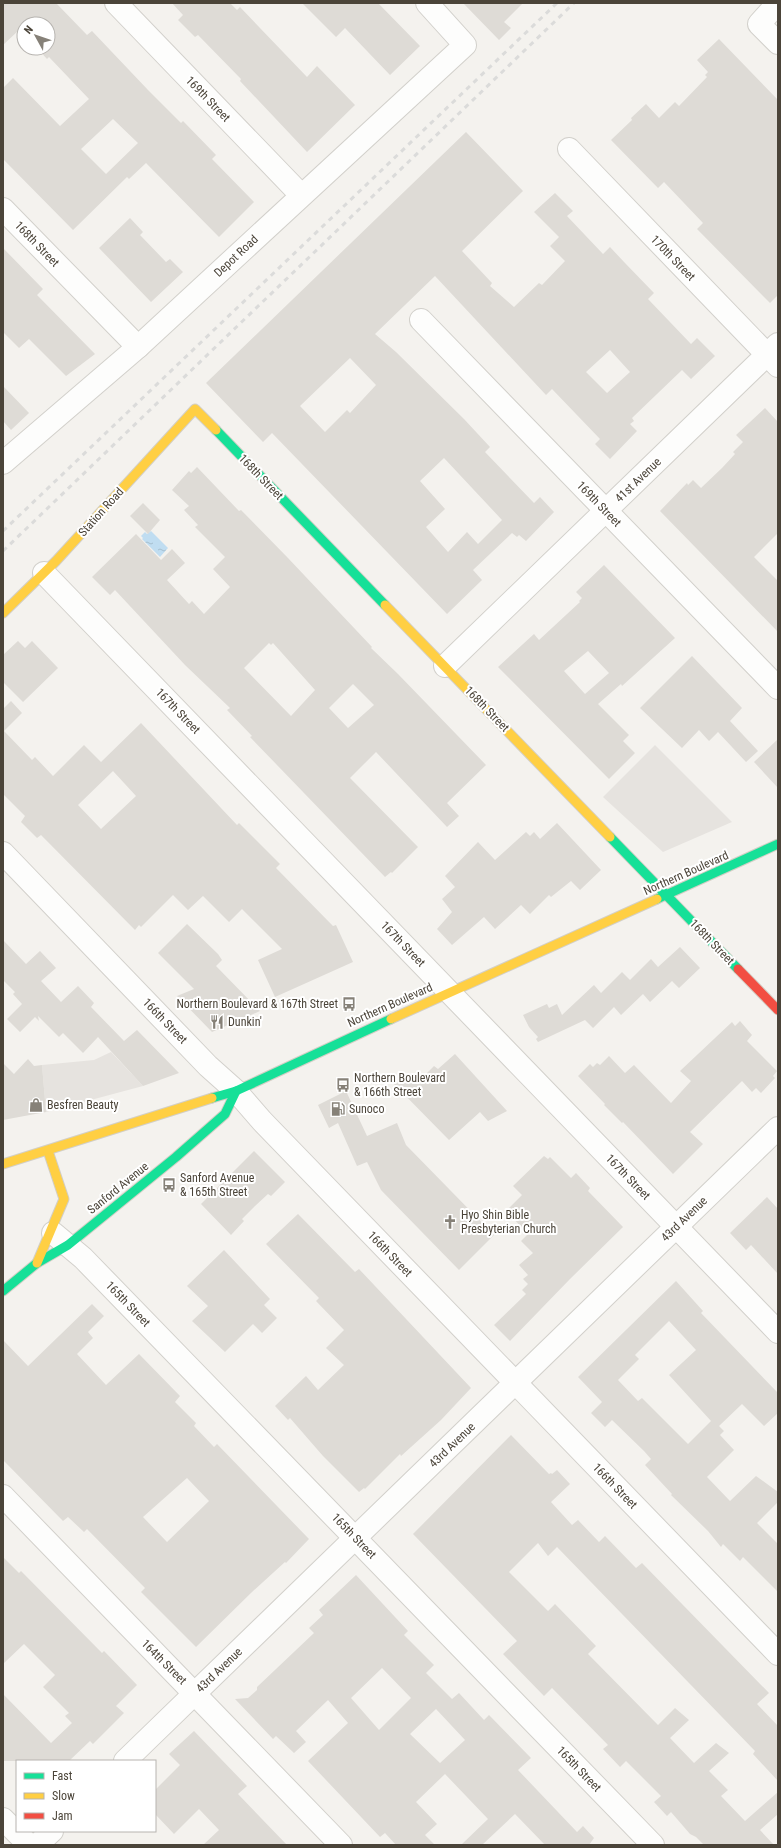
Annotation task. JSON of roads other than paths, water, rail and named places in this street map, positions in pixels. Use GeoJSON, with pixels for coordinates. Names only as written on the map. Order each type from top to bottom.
{"type":"FeatureCollection","features":[{"type":"Feature","properties":{"kind":"street","name":"169th Street"},"geometry":{"type":"LineString","coordinates":[[116,3],[301,195]]}},
{"type":"Feature","properties":{"kind":"street","name":"Depot Road"},"geometry":{"type":"LineString","coordinates":[[3,463],[138,347],[465,45],[427,3]]}},
{"type":"Feature","properties":{"kind":"street"},"geometry":{"type":"LineString","coordinates":[[778,3],[759,24],[778,43]]}},
{"type":"Feature","properties":{"kind":"street","name":"170th Street"},"geometry":{"type":"LineString","coordinates":[[569,149],[774,355]]}},
{"type":"Feature","properties":{"kind":"street","name":"168th Street"},"geometry":{"type":"LineString","coordinates":[[3,209],[138,347]]}},
{"type":"Feature","properties":{"kind":"street","name":"169th Street"},"geometry":{"type":"LineString","coordinates":[[420,320],[778,688]]}},
{"type":"Feature","properties":{"kind":"street","name":"41st Avenue"},"geometry":{"type":"LineString","coordinates":[[445,666],[606,511],[774,355]]}},
{"type":"Feature","properties":{"kind":"street","name":"168th Street"},"geometry":{"type":"LineString","coordinates":[[195,409],[778,1010]]}},
{"type":"Feature","properties":{"kind":"street","name":"Station Road"},"geometry":{"type":"LineString","coordinates":[[3,612],[44,573],[195,409]]}},
{"type":"Feature","properties":{"kind":"street","name":"167th Street"},"geometry":{"type":"LineString","coordinates":[[44,573],[778,1332]]}},
{"type":"Feature","properties":{"kind":"street","name":"Northern Boulevard"},"geometry":{"type":"LineString","coordinates":[[4,1164],[236,1091],[321,1050],[778,844]]}},
{"type":"Feature","properties":{"kind":"street","name":"166th Street"},"geometry":{"type":"LineString","coordinates":[[3,853],[208,1066],[236,1091],[262,1121],[778,1654]]}},
{"type":"Feature","properties":{"kind":"street","name":"Sanford Avenue"},"geometry":{"type":"LineString","coordinates":[[3,1291],[37,1262],[60,1238],[176,1157],[225,1114],[236,1091]]}},
{"type":"Feature","properties":{"kind":"street","name":"43rd Avenue"},"geometry":{"type":"LineString","coordinates":[[126,1760],[778,1128]]}},
{"type":"Feature","properties":{"kind":"street"},"geometry":{"type":"LineString","coordinates":[[37,1262],[60,1238],[64,1199],[48,1150]]}},
{"type":"Feature","properties":{"kind":"street","name":"165th Street"},"geometry":{"type":"LineString","coordinates":[[60,1238],[84,1258],[653,1845]]}},
{"type":"Feature","properties":{"kind":"street","name":"164th Street"},"geometry":{"type":"LineString","coordinates":[[3,1496],[341,1845]]}},
{"type":"Feature","properties":{"kind":"street"},"geometry":{"type":"LineString","coordinates":[[3,1819],[29,1845]]}},
{"type":"Feature","properties":{"kind":"street"},"geometry":{"type":"LineString","coordinates":[[37,1845],[51,1832]]}},
{"type":"Feature","properties":{"kind":"water"},"geometry":{"type":"Polygon","coordinates":[[[151,531],[168,548],[160,557],[142,539],[143,538],[141,536],[145,532],[147,534],[151,531]]]}},
{"type":"Feature","properties":{"kind":"railway"},"geometry":{"type":"LineString","coordinates":[[3,531],[557,3]]}},
{"type":"Feature","properties":{"kind":"railway"},"geometry":{"type":"LineString","coordinates":[[3,551],[574,3]]}},
{"type":"Feature","properties":{"kind":"place","name":"Northern Boulevard & 167th Street"},"geometry":{"type":"Point","coordinates":[349,1004]}},
{"type":"Feature","properties":{"kind":"place","name":"Dunkin'"},"geometry":{"type":"Point","coordinates":[217,1022]}},
{"type":"Feature","properties":{"kind":"place","name":"Northern Boulevard & 166th Street"},"geometry":{"type":"Point","coordinates":[343,1085]}},
{"type":"Feature","properties":{"kind":"place","name":"Besfren Beauty"},"geometry":{"type":"Point","coordinates":[36,1105]}},
{"type":"Feature","properties":{"kind":"place","name":"Sunoco"},"geometry":{"type":"Point","coordinates":[338,1109]}},
{"type":"Feature","properties":{"kind":"place","name":"Sanford Avenue & 165th Street"},"geometry":{"type":"Point","coordinates":[169,1185]}},
{"type":"Feature","properties":{"kind":"place","name":"Hyo Shin Bible Presbyterian Church"},"geometry":{"type":"Point","coordinates":[450,1222]}}]}
